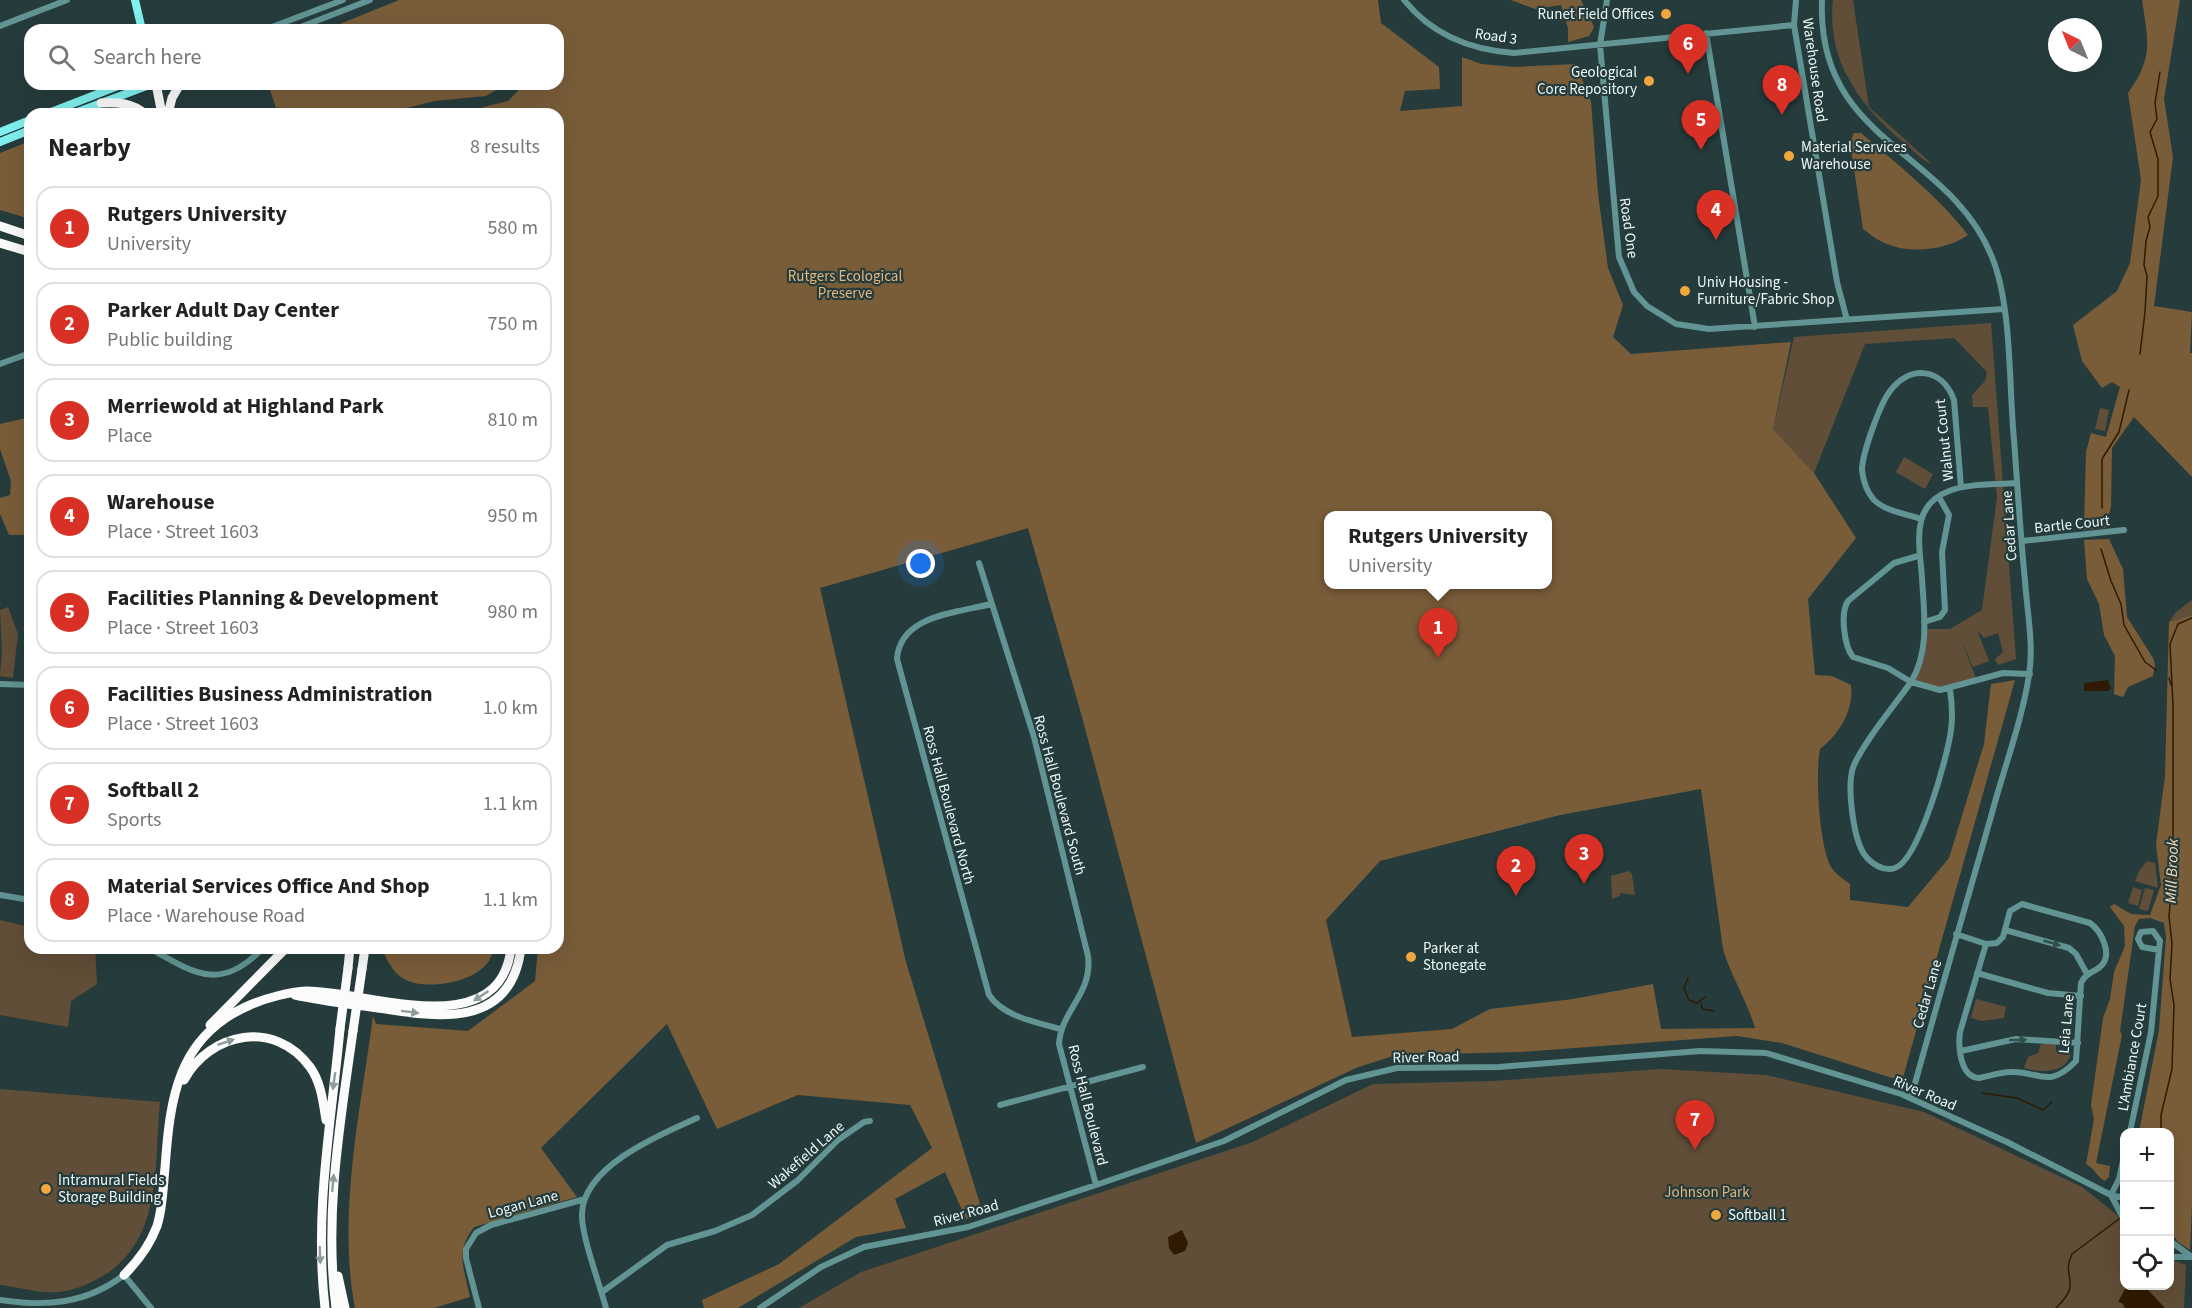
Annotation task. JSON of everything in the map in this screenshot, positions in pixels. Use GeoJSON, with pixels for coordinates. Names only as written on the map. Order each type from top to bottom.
{"type":"FeatureCollection","features":[{"type":"Feature","properties":{"kind":"highway"},"geometry":{"type":"LineString","coordinates":[[156,90],[160,108]]}},
{"type":"Feature","properties":{"kind":"highway"},"geometry":{"type":"LineString","coordinates":[[170,108],[177,90]]}},
{"type":"Feature","properties":{"kind":"highway"},"geometry":{"type":"LineString","coordinates":[[101,104],[122,103],[136,108]]}},
{"type":"Feature","properties":{"kind":"highway"},"geometry":{"type":"LineString","coordinates":[[0,226],[24,234]]}},
{"type":"Feature","properties":{"kind":"highway"},"geometry":{"type":"LineString","coordinates":[[0,243],[24,250]]}},
{"type":"Feature","properties":{"kind":"highway"},"geometry":{"type":"LineString","coordinates":[[208,1034],[210,1024],[280,954]]}},
{"type":"Feature","properties":{"kind":"highway"},"geometry":{"type":"LineString","coordinates":[[325,1308],[320,1228],[328,1132],[349,954]]}},
{"type":"Feature","properties":{"kind":"highway"},"geometry":{"type":"LineString","coordinates":[[336,1308],[331,1242],[334,1169],[365,954]]}},
{"type":"Feature","properties":{"kind":"highway"},"geometry":{"type":"LineString","coordinates":[[124,1275],[149,1244],[159,1216],[172,1096],[186,1063],[208,1034],[242,1009],[304,991],[439,1007],[460,1005],[475,1000],[493,987],[505,971],[509,954]]}},
{"type":"Feature","properties":{"kind":"highway"},"geometry":{"type":"LineString","coordinates":[[290,994],[430,1015],[461,1015],[485,1006],[504,990],[515,972],[520,954]]}},
{"type":"Feature","properties":{"kind":"highway"},"geometry":{"type":"LineString","coordinates":[[172,1096],[191,1067],[209,1049],[230,1040],[262,1038],[292,1050],[309,1066],[318,1081],[328,1132]]}},
{"type":"Feature","properties":{"kind":"highway"},"geometry":{"type":"LineString","coordinates":[[331,1242],[345,1308]]}},
{"type":"Feature","properties":{"kind":"main road"},"geometry":{"type":"LineString","coordinates":[[135,0],[141,24]]}},
{"type":"Feature","properties":{"kind":"main road"},"geometry":{"type":"LineString","coordinates":[[61,108],[108,90]]}},
{"type":"Feature","properties":{"kind":"main road"},"geometry":{"type":"LineString","coordinates":[[89,108],[138,90]]}},
{"type":"Feature","properties":{"kind":"main road"},"geometry":{"type":"LineString","coordinates":[[0,132],[24,122]]}},
{"type":"Feature","properties":{"kind":"main road"},"geometry":{"type":"LineString","coordinates":[[0,142],[24,132]]}},
{"type":"Feature","properties":{"kind":"street"},"geometry":{"type":"LineString","coordinates":[[0,26],[67,0]]}},
{"type":"Feature","properties":{"kind":"street"},"geometry":{"type":"LineString","coordinates":[[280,24],[343,0]]}},
{"type":"Feature","properties":{"kind":"street"},"geometry":{"type":"LineString","coordinates":[[308,24],[370,0]]}},
{"type":"Feature","properties":{"kind":"street","name":"Road 3"},"geometry":{"type":"LineString","coordinates":[[1404,0],[1429,26],[1472,46],[1514,53],[1794,25]]}},
{"type":"Feature","properties":{"kind":"street","name":"Road One"},"geometry":{"type":"LineString","coordinates":[[1607,0],[1600,45],[1619,257],[1634,292],[1647,306],[1676,324],[1709,329],[2004,309]]}},
{"type":"Feature","properties":{"kind":"street","name":"Warehouse Road"},"geometry":{"type":"LineString","coordinates":[[1796,0],[1794,25],[1837,282],[1847,320]]}},
{"type":"Feature","properties":{"kind":"street","name":"Cedar Lane"},"geometry":{"type":"LineString","coordinates":[[1822,0],[1827,53],[1841,89],[1850,103],[1881,138],[1946,192],[1978,229],[1999,277],[2004,309],[2030,674],[1911,1098]]}},
{"type":"Feature","properties":{"kind":"street"},"geometry":{"type":"LineString","coordinates":[[1706,33],[1755,327]]}},
{"type":"Feature","properties":{"kind":"street"},"geometry":{"type":"LineString","coordinates":[[0,364],[24,355]]}},
{"type":"Feature","properties":{"kind":"street","name":"Walnut Court"},"geometry":{"type":"LineString","coordinates":[[1921,519],[1886,508],[1875,500],[1866,486],[1862,470],[1883,402],[1893,387],[1905,378],[1918,374],[1932,374],[1949,387],[1954,400],[1961,488],[1939,497]]}},
{"type":"Feature","properties":{"kind":"street"},"geometry":{"type":"LineString","coordinates":[[1961,488],[2018,483]]}},
{"type":"Feature","properties":{"kind":"street"},"geometry":{"type":"LineString","coordinates":[[1924,622],[1940,617],[1945,610],[1942,552],[1949,515],[1939,497],[1927,507],[1918,530],[1924,622],[1922,655],[1911,682],[1852,770],[1853,819],[1859,843],[1871,862],[1887,869],[1897,867],[1905,861],[1927,817],[1950,738],[1952,720],[1950,689]]}},
{"type":"Feature","properties":{"kind":"street","name":"Bartle Court"},"geometry":{"type":"LineString","coordinates":[[2022,541],[2124,530]]}},
{"type":"Feature","properties":{"kind":"street"},"geometry":{"type":"LineString","coordinates":[[1918,556],[1900,559],[1848,601],[1844,609],[1847,647],[1853,657],[1888,668],[1911,682],[1932,689],[1950,689],[2003,673],[2030,674]]}},
{"type":"Feature","properties":{"kind":"street","name":"Ross Hall Boulevard South"},"geometry":{"type":"LineString","coordinates":[[980,563],[1034,737],[1088,956],[1090,975],[1086,986],[1060,1029]]}},
{"type":"Feature","properties":{"kind":"street","name":"Ross Hall Boulevard North"},"geometry":{"type":"LineString","coordinates":[[991,604],[917,624],[901,639],[897,659],[989,995],[997,1005],[1011,1014],[1060,1029]]}},
{"type":"Feature","properties":{"kind":"street"},"geometry":{"type":"LineString","coordinates":[[0,684],[24,685]]}},
{"type":"Feature","properties":{"kind":"street"},"geometry":{"type":"LineString","coordinates":[[0,895],[24,899]]}},
{"type":"Feature","properties":{"kind":"street"},"geometry":{"type":"LineString","coordinates":[[1956,934],[1986,944],[1997,943],[2005,930],[2010,911],[2022,904],[2090,923],[2099,933],[2106,952],[2103,963],[2086,974],[2076,954],[2069,948],[2005,930]]}},
{"type":"Feature","properties":{"kind":"street","name":"Leia Lane"},"geometry":{"type":"LineString","coordinates":[[1986,944],[1960,1032],[1965,1070],[1974,1078],[2012,1072],[2037,1078],[2053,1076],[2068,1069],[2076,1061],[2081,983],[2086,974]]}},
{"type":"Feature","properties":{"kind":"street","name":"L'Ambiance Court"},"geometry":{"type":"LineString","coordinates":[[2131,1128],[2151,1032],[2159,950]]}},
{"type":"Feature","properties":{"kind":"street"},"geometry":{"type":"LineString","coordinates":[[160,954],[191,972],[213,976],[239,969],[256,954]]}},
{"type":"Feature","properties":{"kind":"street"},"geometry":{"type":"LineString","coordinates":[[1977,973],[2048,993],[2081,996]]}},
{"type":"Feature","properties":{"kind":"street","name":"Ross Hall Boulevard"},"geometry":{"type":"LineString","coordinates":[[1060,1029],[1061,1061],[1096,1185]]}},
{"type":"Feature","properties":{"kind":"street"},"geometry":{"type":"LineString","coordinates":[[1961,1051],[2016,1039],[2078,1043]]}},
{"type":"Feature","properties":{"kind":"street","name":"River Road"},"geometry":{"type":"LineString","coordinates":[[760,1308],[821,1267],[864,1247],[968,1227],[1096,1185],[1224,1141],[1346,1080],[1397,1068],[1498,1067],[1659,1053],[1746,1051],[1766,1053],[1821,1067],[1911,1098],[2007,1142],[2111,1195],[2120,1197]]}},
{"type":"Feature","properties":{"kind":"street"},"geometry":{"type":"LineString","coordinates":[[1000,1105],[1069,1089],[1143,1067]]}},
{"type":"Feature","properties":{"kind":"street"},"geometry":{"type":"LineString","coordinates":[[606,1308],[582,1221],[585,1199],[600,1178],[624,1155],[650,1139],[697,1118]]}},
{"type":"Feature","properties":{"kind":"street","name":"Wakefield Lane"},"geometry":{"type":"LineString","coordinates":[[602,1292],[667,1245],[716,1231],[752,1215],[798,1180],[838,1140],[864,1122],[870,1121]]}},
{"type":"Feature","properties":{"kind":"street"},"geometry":{"type":"LineString","coordinates":[[2120,1179],[2111,1195],[2120,1212]]}},
{"type":"Feature","properties":{"kind":"street","name":"Logan Lane"},"geometry":{"type":"LineString","coordinates":[[479,1308],[466,1258],[466,1249],[476,1233],[491,1225],[585,1199]]}},
{"type":"Feature","properties":{"kind":"street"},"geometry":{"type":"LineString","coordinates":[[2174,1244],[2192,1257],[2174,1257]]}},
{"type":"Feature","properties":{"kind":"street"},"geometry":{"type":"LineString","coordinates":[[0,1300],[32,1305],[68,1302],[94,1294],[124,1275],[151,1308]]}},
{"type":"Feature","properties":{"kind":"green space","name":"Rutgers Ecological Preserve"},"geometry":{"type":"Polygon","coordinates":[[[399,0],[1378,0],[1381,23],[1439,67],[1440,89],[1405,91],[1400,111],[1462,106],[1462,57],[1481,64],[1516,67],[1576,64],[1591,102],[1598,194],[1608,268],[1623,305],[1613,337],[1631,354],[1791,342],[1773,429],[1814,473],[1856,538],[1808,599],[1815,675],[1832,676],[1851,685],[1848,713],[1839,729],[1820,749],[1818,774],[1819,807],[1826,854],[1834,871],[1850,884],[1850,900],[1908,907],[1949,858],[1984,744],[1991,684],[2015,680],[1902,1081],[1782,1043],[1737,1036],[1521,1052],[1396,1055],[1356,1068],[1196,1143],[1082,717],[1028,528],[820,588],[906,962],[983,1214],[966,1219],[945,1172],[895,1199],[906,1228],[856,1237],[738,1308],[704,1308],[702,1300],[779,1264],[932,1148],[910,1105],[798,1095],[717,1129],[667,1024],[541,1148],[577,1197],[474,1227],[468,1236],[463,1252],[470,1297],[434,1308],[355,1308],[350,1273],[350,1199],[357,1124],[373,1016],[376,1024],[468,1031],[535,981],[537,954],[564,954],[564,108],[480,108],[508,101],[519,90],[564,90],[564,24],[340,24],[399,0]],[[1701,789],[1560,815],[1380,861],[1326,920],[1352,1037],[1452,1029],[1490,1009],[1573,999],[1653,984],[1661,1029],[1755,1028],[1723,949],[1701,789]]]}},
{"type":"Feature","properties":{"kind":"green space"},"geometry":{"type":"Polygon","coordinates":[[[1511,0],[1581,0],[1594,27],[1589,36],[1568,42],[1568,28],[1561,5],[1535,9],[1511,0]]]}},
{"type":"Feature","properties":{"kind":"green space"},"geometry":{"type":"Polygon","coordinates":[[[1833,0],[1853,0],[1869,107],[1932,164],[1921,158],[1887,128],[1860,97],[1849,80],[1835,42],[1832,22],[1833,0]]]}},
{"type":"Feature","properties":{"kind":"green space"},"geometry":{"type":"Polygon","coordinates":[[[2142,0],[2180,0],[2164,99],[2173,157],[2154,306],[2192,312],[2190,353],[2192,353],[2192,477],[2134,417],[2112,448],[2111,507],[2105,528],[2084,530],[2086,452],[2091,433],[2106,437],[2120,387],[2112,382],[2102,388],[2082,361],[2073,325],[2117,291],[2130,263],[2141,180],[2128,93],[2142,69],[2147,48],[2142,0]]]}},
{"type":"Feature","properties":{"kind":"green space"},"geometry":{"type":"Polygon","coordinates":[[[270,90],[496,90],[486,96],[435,101],[406,108],[276,108],[270,90]]]}},
{"type":"Feature","properties":{"kind":"green space"},"geometry":{"type":"Polygon","coordinates":[[[1854,133],[1861,133],[1917,181],[1968,235],[1950,244],[1918,250],[1884,243],[1863,229],[1850,142],[1854,133]]]}},
{"type":"Feature","properties":{"kind":"green space"},"geometry":{"type":"Polygon","coordinates":[[[24,143],[24,217],[0,210],[0,153],[24,143]]]}},
{"type":"Feature","properties":{"kind":"green space"},"geometry":{"type":"Polygon","coordinates":[[[1991,323],[2016,659],[1998,665],[1995,659],[2003,652],[1998,633],[1984,638],[1977,630],[1989,661],[1973,667],[1960,636],[1977,681],[1950,689],[1911,682],[1916,673],[1924,629],[1950,629],[1982,610],[1997,497],[1988,407],[1973,407],[1972,395],[1985,381],[1987,372],[1954,338],[1865,344],[1814,473],[1773,429],[1794,337],[1991,323]]]}},
{"type":"Feature","properties":{"kind":"green space"},"geometry":{"type":"Polygon","coordinates":[[[2100,408],[2109,410],[2105,431],[2095,429],[2100,408]]]}},
{"type":"Feature","properties":{"kind":"green space"},"geometry":{"type":"Polygon","coordinates":[[[24,418],[24,535],[9,535],[0,514],[0,498],[10,495],[11,481],[0,449],[0,424],[24,418]]]}},
{"type":"Feature","properties":{"kind":"green space"},"geometry":{"type":"Polygon","coordinates":[[[1904,457],[1933,474],[1925,489],[1896,472],[1904,457]]]}},
{"type":"Feature","properties":{"kind":"green space"},"geometry":{"type":"Polygon","coordinates":[[[2109,539],[2123,569],[2127,617],[2155,665],[2153,676],[2128,687],[2123,697],[2114,694],[2115,656],[2104,635],[2099,604],[2087,579],[2084,540],[2109,539]]]}},
{"type":"Feature","properties":{"kind":"green space"},"geometry":{"type":"Polygon","coordinates":[[[2192,600],[2192,615],[2169,622],[2176,612],[2192,600]]]}},
{"type":"Feature","properties":{"kind":"green space"},"geometry":{"type":"Polygon","coordinates":[[[8,607],[18,634],[13,678],[0,676],[2,653],[0,610],[8,607]]]}},
{"type":"Feature","properties":{"kind":"green space"},"geometry":{"type":"Polygon","coordinates":[[[2192,615],[2192,1204],[2190,1250],[2174,1236],[2174,1128],[2140,1128],[2159,1030],[2166,937],[2164,923],[2150,918],[2139,919],[2135,926],[2120,1031],[2122,1035],[2096,1163],[2110,1166],[2109,1177],[2105,1181],[2086,1164],[2094,1119],[2091,1105],[2103,1018],[2110,999],[2114,972],[2125,946],[2124,926],[2110,907],[2114,904],[2131,914],[2150,915],[2161,885],[2156,845],[2165,776],[2169,622],[2192,615]]]}},
{"type":"Feature","properties":{"kind":"green space"},"geometry":{"type":"Polygon","coordinates":[[[2147,861],[2155,863],[2158,888],[2135,881],[2147,861]]]}},
{"type":"Feature","properties":{"kind":"green space"},"geometry":{"type":"Polygon","coordinates":[[[1629,871],[1632,875],[1635,895],[1620,893],[1620,896],[1612,899],[1611,876],[1629,871]]]}},
{"type":"Feature","properties":{"kind":"green space"},"geometry":{"type":"Polygon","coordinates":[[[2133,887],[2142,890],[2138,906],[2128,903],[2133,887]]]}},
{"type":"Feature","properties":{"kind":"green space"},"geometry":{"type":"Polygon","coordinates":[[[2145,888],[2154,890],[2148,911],[2139,909],[2145,888]]]}},
{"type":"Feature","properties":{"kind":"green space"},"geometry":{"type":"Polygon","coordinates":[[[0,920],[24,926],[24,954],[95,954],[97,984],[71,1001],[68,1027],[0,1015],[0,920]]]}},
{"type":"Feature","properties":{"kind":"green space"},"geometry":{"type":"Polygon","coordinates":[[[384,954],[491,954],[483,968],[472,975],[431,985],[419,984],[403,978],[384,954]]]}},
{"type":"Feature","properties":{"kind":"green space"},"geometry":{"type":"Polygon","coordinates":[[[1976,999],[2006,1007],[2004,1018],[1982,1021],[1971,1018],[1976,999]]]}},
{"type":"Feature","properties":{"kind":"green space"},"geometry":{"type":"Polygon","coordinates":[[[2041,1044],[2056,1044],[2056,1051],[2071,1053],[2068,1060],[2064,1065],[2052,1070],[2038,1071],[2024,1068],[2028,1057],[2038,1053],[2041,1044]]]}},
{"type":"Feature","properties":{"kind":"green space","name":"Johnson Park"},"geometry":{"type":"Polygon","coordinates":[[[1661,1069],[1766,1075],[1924,1112],[2082,1187],[2116,1214],[2120,1220],[2120,1290],[2174,1290],[2174,1260],[2186,1265],[2184,1308],[799,1308],[861,1272],[1253,1142],[1373,1084],[1493,1081],[1661,1069]]]}},
{"type":"Feature","properties":{"kind":"green space"},"geometry":{"type":"Polygon","coordinates":[[[0,1089],[160,1102],[152,1197],[147,1220],[138,1240],[124,1259],[106,1274],[72,1290],[37,1291],[0,1285],[0,1089]]]}},
{"type":"Feature","properties":{"kind":"shaded area"},"geometry":{"type":"Polygon","coordinates":[[[2108,680],[2111,688],[2108,691],[2084,691],[2084,683],[2108,680]]]}},
{"type":"Feature","properties":{"kind":"shaded area"},"geometry":{"type":"Polygon","coordinates":[[[1182,1230],[1188,1243],[1185,1251],[1174,1255],[1169,1248],[1168,1237],[1182,1230]]]}},
{"type":"Feature","properties":{"kind":"shaded area"},"geometry":{"type":"Polygon","coordinates":[[[2124,1290],[2148,1290],[2165,1308],[2125,1308],[2122,1303],[2118,1302],[2124,1290]]]}},
{"type":"Feature","properties":{"kind":"waterway"},"geometry":{"type":"LineString","coordinates":[[2140,354],[2147,276],[2144,265],[2150,227],[2148,217],[2158,196],[2158,159],[2150,132],[2157,119],[2155,103],[2160,72]]}},
{"type":"Feature","properties":{"kind":"waterway"},"geometry":{"type":"LineString","coordinates":[[2102,508],[2102,459],[2119,432],[2129,390]]}},
{"type":"Feature","properties":{"kind":"waterway"},"geometry":{"type":"LineString","coordinates":[[2101,549],[2121,604],[2124,625],[2145,662],[2156,670]]}},
{"type":"Feature","properties":{"kind":"waterway","name":"Mill Brook"},"geometry":{"type":"LineString","coordinates":[[2161,1128],[2161,1115],[2172,1069],[2174,1005],[2170,979],[2172,944],[2169,916],[2173,870],[2173,705],[2170,644],[2178,624],[2192,618]]}},
{"type":"Feature","properties":{"kind":"waterway","name":"Mill Brook"},"geometry":{"type":"LineString","coordinates":[[2169,678],[2171,685]]}},
{"type":"Feature","properties":{"kind":"waterway"},"geometry":{"type":"LineString","coordinates":[[1688,978],[1684,989],[1689,1000],[1697,1003],[1705,997]]}},
{"type":"Feature","properties":{"kind":"waterway"},"geometry":{"type":"LineString","coordinates":[[1701,1002],[1702,1009],[1714,1011]]}},
{"type":"Feature","properties":{"kind":"waterway"},"geometry":{"type":"LineString","coordinates":[[1982,1093],[2017,1098],[2043,1110],[2052,1102]]}},
{"type":"Feature","properties":{"kind":"waterway","name":"Mill Brook"},"geometry":{"type":"LineString","coordinates":[[2056,1308],[2069,1292],[2068,1269],[2072,1254],[2119,1219]]}},
{"type":"Feature","properties":{"kind":"place","name":"Runet Field Offices"},"geometry":{"type":"Point","coordinates":[1666,14]}},
{"type":"Feature","properties":{"kind":"place","name":"Facilities Business Administration"},"geometry":{"type":"Point","coordinates":[1688,74]}},
{"type":"Feature","properties":{"kind":"place","name":"Geological Core Repository"},"geometry":{"type":"Point","coordinates":[1649,81]}},
{"type":"Feature","properties":{"kind":"place","name":"Material Services Office And Shop"},"geometry":{"type":"Point","coordinates":[1782,115]}},
{"type":"Feature","properties":{"kind":"place","name":"Facilities Planning & Development"},"geometry":{"type":"Point","coordinates":[1701,150]}},
{"type":"Feature","properties":{"kind":"place","name":"Material Services Warehouse"},"geometry":{"type":"Point","coordinates":[1789,156]}},
{"type":"Feature","properties":{"kind":"place","name":"Warehouse"},"geometry":{"type":"Point","coordinates":[1716,240]}},
{"type":"Feature","properties":{"kind":"place","name":"Univ Housing - Furniture/Fabric Shop"},"geometry":{"type":"Point","coordinates":[1685,291]}},
{"type":"Feature","properties":{"kind":"place","name":"Rutgers University"},"geometry":{"type":"Point","coordinates":[1438,658]}},
{"type":"Feature","properties":{"kind":"place","name":"Merriewold at Highland Park"},"geometry":{"type":"Point","coordinates":[1584,884]}},
{"type":"Feature","properties":{"kind":"place","name":"Parker Adult Day Center"},"geometry":{"type":"Point","coordinates":[1516,896]}},
{"type":"Feature","properties":{"kind":"place","name":"Parker at Stonegate"},"geometry":{"type":"Point","coordinates":[1411,957]}},
{"type":"Feature","properties":{"kind":"place","name":"Softball 2"},"geometry":{"type":"Point","coordinates":[1695,1150]}},
{"type":"Feature","properties":{"kind":"place","name":"Intramural Fields Storage Building"},"geometry":{"type":"Point","coordinates":[46,1189]}},
{"type":"Feature","properties":{"kind":"place","name":"Softball 1"},"geometry":{"type":"Point","coordinates":[1716,1215]}}]}
